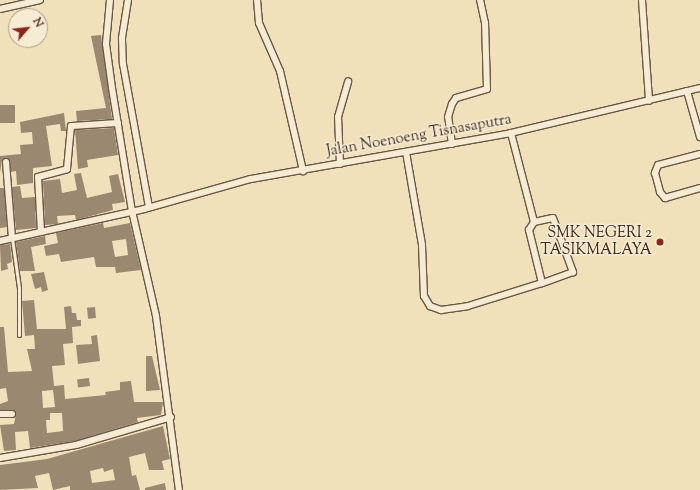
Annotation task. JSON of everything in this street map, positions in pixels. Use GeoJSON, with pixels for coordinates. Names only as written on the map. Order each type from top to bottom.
{"type":"FeatureCollection","features":[{"type":"Feature","properties":{"kind":"street"},"geometry":{"type":"LineString","coordinates":[[0,9],[40,0]]}},
{"type":"Feature","properties":{"kind":"street"},"geometry":{"type":"LineString","coordinates":[[110,0],[106,44],[118,123],[134,211],[156,316],[171,417],[179,490]]}},
{"type":"Feature","properties":{"kind":"street"},"geometry":{"type":"LineString","coordinates":[[128,0],[122,39],[123,64],[146,208]]}},
{"type":"Feature","properties":{"kind":"street"},"geometry":{"type":"LineString","coordinates":[[257,0],[259,23],[280,70],[302,171]]}},
{"type":"Feature","properties":{"kind":"street"},"geometry":{"type":"LineString","coordinates":[[452,144],[448,117],[452,104],[456,98],[487,89],[485,23],[480,0]]}},
{"type":"Feature","properties":{"kind":"street"},"geometry":{"type":"LineString","coordinates":[[642,0],[649,101]]}},
{"type":"Feature","properties":{"kind":"street"},"geometry":{"type":"LineString","coordinates":[[340,164],[338,117],[348,82]]}},
{"type":"Feature","properties":{"kind":"street","name":"Jalan Noenoeng Tisnasaputra"},"geometry":{"type":"LineString","coordinates":[[0,241],[134,211],[251,179],[511,133],[700,88]]}},
{"type":"Feature","properties":{"kind":"street"},"geometry":{"type":"LineString","coordinates":[[687,91],[700,136]]}},
{"type":"Feature","properties":{"kind":"street"},"geometry":{"type":"LineString","coordinates":[[41,232],[38,177],[67,169],[71,126],[118,123]]}},
{"type":"Feature","properties":{"kind":"street"},"geometry":{"type":"LineString","coordinates":[[511,133],[534,222],[529,230],[542,283]]}},
{"type":"Feature","properties":{"kind":"street"},"geometry":{"type":"LineString","coordinates":[[406,152],[422,245],[424,296],[430,306],[441,310],[468,306],[571,274],[573,269],[556,220],[534,222]]}},
{"type":"Feature","properties":{"kind":"street"},"geometry":{"type":"LineString","coordinates":[[700,154],[658,165],[655,173],[660,192],[665,198],[700,188]]}},
{"type":"Feature","properties":{"kind":"street"},"geometry":{"type":"LineString","coordinates":[[6,162],[12,238]]}},
{"type":"Feature","properties":{"kind":"street"},"geometry":{"type":"LineString","coordinates":[[0,414],[12,414]]}},
{"type":"Feature","properties":{"kind":"street"},"geometry":{"type":"LineString","coordinates":[[0,458],[76,445],[171,417]]}},
{"type":"Feature","properties":{"kind":"lane"},"geometry":{"type":"LineString","coordinates":[[12,238],[19,288],[19,335]]}},
{"type":"Feature","properties":{"kind":"building"},"geometry":{"type":"Polygon","coordinates":[[[101,35],[112,119],[77,121],[76,111],[106,108],[91,36],[101,35]]]}},
{"type":"Feature","properties":{"kind":"building"},"geometry":{"type":"Polygon","coordinates":[[[0,105],[15,105],[15,123],[0,123],[0,105]]]}},
{"type":"Feature","properties":{"kind":"building"},"geometry":{"type":"Polygon","coordinates":[[[64,113],[66,131],[61,131],[60,124],[46,126],[52,166],[33,168],[33,183],[17,185],[16,171],[11,172],[8,158],[2,160],[0,173],[0,156],[21,154],[20,145],[33,144],[32,132],[21,133],[20,122],[64,113]]]}},
{"type":"Feature","properties":{"kind":"building"},"geometry":{"type":"Polygon","coordinates":[[[114,128],[118,155],[87,160],[88,167],[78,169],[75,130],[114,128]]]}},
{"type":"Feature","properties":{"kind":"building"},"geometry":{"type":"Polygon","coordinates":[[[81,173],[87,198],[112,192],[109,176],[118,174],[125,202],[112,204],[113,210],[76,220],[75,215],[57,216],[58,224],[45,225],[43,181],[60,179],[62,193],[77,190],[74,174],[81,173]]]}},
{"type":"Feature","properties":{"kind":"building"},"geometry":{"type":"Polygon","coordinates":[[[20,186],[22,198],[35,197],[36,228],[16,230],[12,187],[20,186]]]}},
{"type":"Feature","properties":{"kind":"building"},"geometry":{"type":"Polygon","coordinates":[[[0,188],[4,188],[7,227],[0,228],[0,188]]]}},
{"type":"Feature","properties":{"kind":"building"},"geometry":{"type":"Polygon","coordinates":[[[103,223],[104,228],[130,223],[141,270],[116,273],[115,267],[96,267],[94,257],[61,262],[59,254],[46,256],[44,246],[58,243],[56,233],[103,223]],[[126,239],[112,241],[115,257],[128,255],[126,239]]]}},
{"type":"Feature","properties":{"kind":"building"},"geometry":{"type":"Polygon","coordinates":[[[45,236],[46,244],[31,247],[35,271],[20,271],[16,242],[45,236]]]}},
{"type":"Feature","properties":{"kind":"building"},"geometry":{"type":"Polygon","coordinates":[[[10,244],[12,262],[7,264],[8,269],[1,271],[0,245],[10,244]]]}},
{"type":"Feature","properties":{"kind":"building"},"geometry":{"type":"Polygon","coordinates":[[[44,272],[48,290],[42,292],[41,287],[35,289],[31,274],[44,272]]]}},
{"type":"Feature","properties":{"kind":"building"},"geometry":{"type":"Polygon","coordinates":[[[34,300],[37,329],[66,329],[64,307],[71,306],[72,313],[76,313],[77,320],[81,320],[81,326],[72,327],[73,343],[63,344],[65,365],[52,366],[54,386],[64,385],[65,399],[106,395],[105,392],[120,390],[120,382],[131,381],[134,402],[163,402],[161,415],[137,418],[138,422],[75,441],[30,448],[28,431],[15,432],[16,450],[4,451],[0,425],[14,424],[16,414],[12,410],[0,410],[0,404],[8,401],[6,388],[0,389],[0,327],[4,327],[8,372],[32,371],[27,349],[35,349],[34,335],[25,336],[22,301],[34,300]],[[53,390],[42,391],[43,408],[55,407],[53,390]],[[50,413],[50,420],[46,420],[47,433],[63,431],[62,413],[50,413]]]}},
{"type":"Feature","properties":{"kind":"building"},"geometry":{"type":"Polygon","coordinates":[[[95,307],[96,318],[88,319],[87,308],[95,307]]]}},
{"type":"Feature","properties":{"kind":"building"},"geometry":{"type":"Polygon","coordinates":[[[97,335],[100,361],[78,364],[76,345],[92,344],[91,336],[97,335]]]}},
{"type":"Feature","properties":{"kind":"building"},"geometry":{"type":"Polygon","coordinates":[[[146,356],[152,356],[160,390],[146,391],[146,356]]]}},
{"type":"Feature","properties":{"kind":"building"},"geometry":{"type":"Polygon","coordinates":[[[89,378],[90,386],[78,387],[77,379],[89,378]]]}},
{"type":"Feature","properties":{"kind":"building"},"geometry":{"type":"Polygon","coordinates":[[[163,426],[170,459],[162,461],[164,470],[149,470],[145,453],[129,457],[132,476],[136,475],[140,490],[70,490],[70,486],[53,490],[49,473],[35,476],[38,488],[0,490],[0,465],[47,459],[163,426]],[[103,468],[90,471],[92,483],[115,480],[113,469],[104,472],[103,468]]]}},
{"type":"Feature","properties":{"kind":"building"},"geometry":{"type":"Polygon","coordinates":[[[165,483],[166,490],[145,490],[145,488],[165,483]]]}},
{"type":"Feature","properties":{"kind":"place","name":"SMK NEGERI 2 TASIKMALAYA"},"geometry":{"type":"Point","coordinates":[660,242]}}]}
